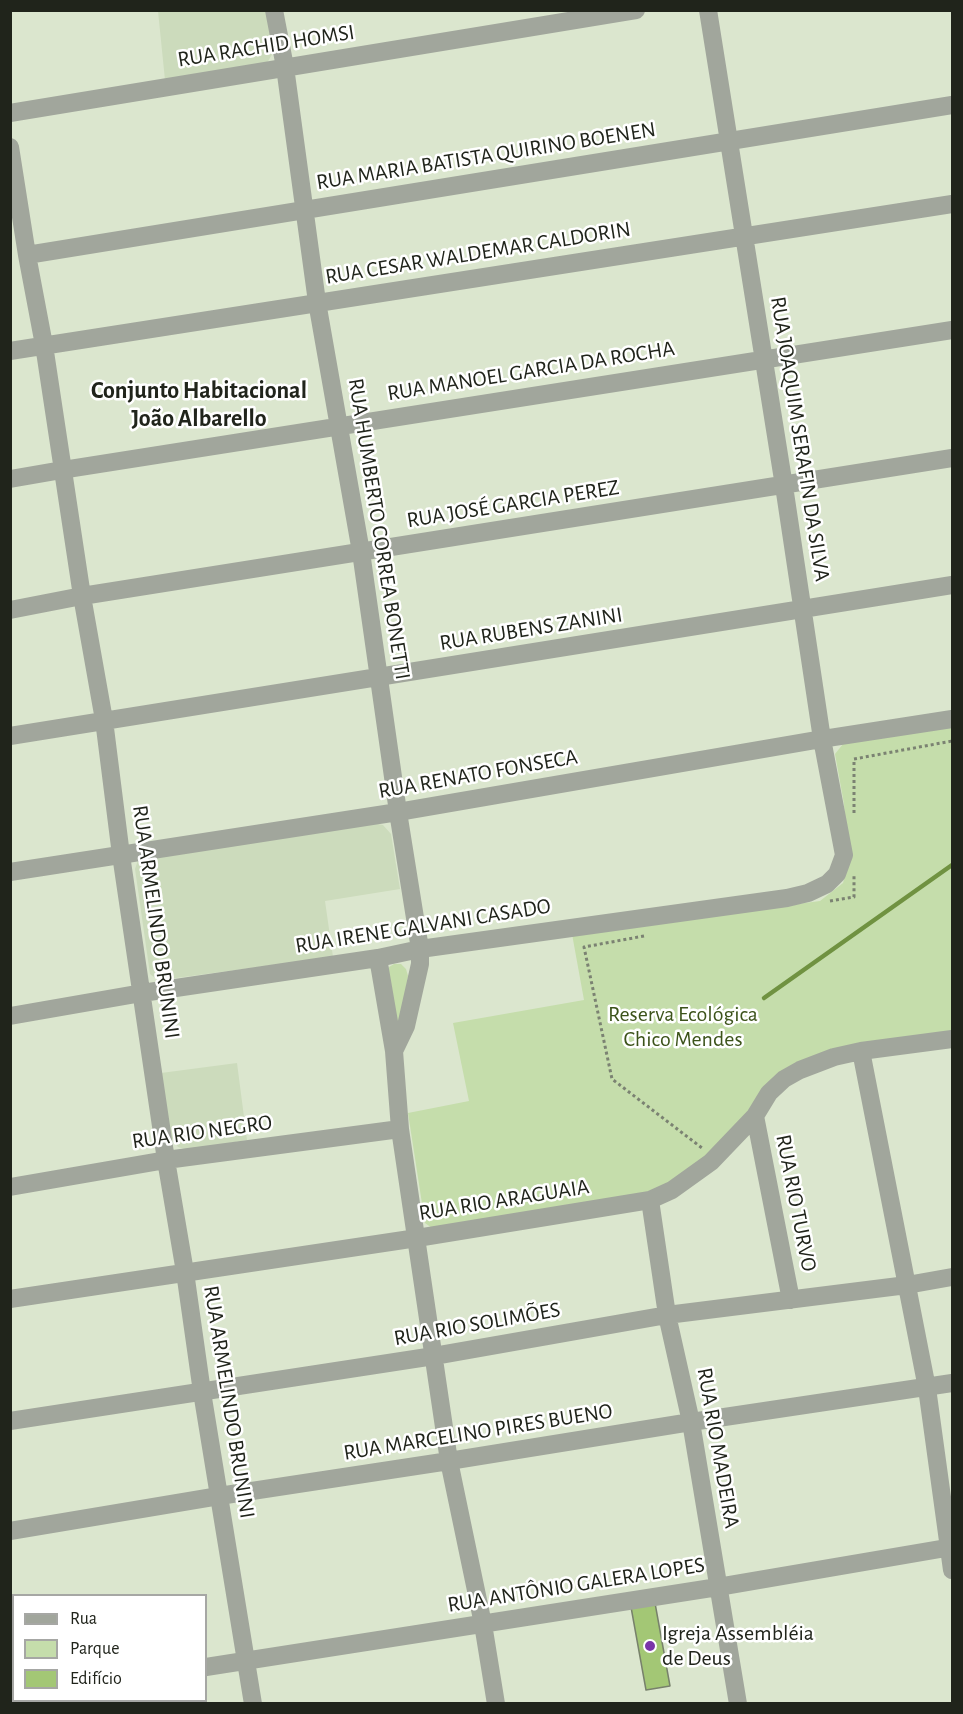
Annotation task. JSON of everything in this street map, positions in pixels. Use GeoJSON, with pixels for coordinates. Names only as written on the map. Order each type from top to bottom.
{"type":"FeatureCollection","features":[{"type":"Feature","properties":{"kind":"street","name":"RUA HUMBERTO CORREA BONETTI"},"geometry":{"type":"LineString","coordinates":[[274,10],[285,67],[317,302],[361,552],[420,949],[420,964],[406,1026],[394,1051]]}},
{"type":"Feature","properties":{"kind":"street","name":"RUA RACHID HOMSI"},"geometry":{"type":"LineString","coordinates":[[10,112],[636,10]]}},
{"type":"Feature","properties":{"kind":"street","name":"RUA JOAQUIM SERAFIN DA SILVA"},"geometry":{"type":"LineString","coordinates":[[708,10],[822,739],[844,855],[845,874]]}},
{"type":"Feature","properties":{"kind":"street","name":"RUA MARIA BATISTA QUIRINO BOENEN"},"geometry":{"type":"LineString","coordinates":[[27,255],[952,105]]}},
{"type":"Feature","properties":{"kind":"street","name":"RUA ARMELINDO BRUNINI"},"geometry":{"type":"LineString","coordinates":[[10,147],[17,228],[27,255],[44,345],[82,596],[104,720],[121,855],[166,1160],[253,1704]]}},
{"type":"Feature","properties":{"kind":"street","name":"RUA CESAR WALDEMAR CALDORIN"},"geometry":{"type":"LineString","coordinates":[[10,351],[952,204]]}},
{"type":"Feature","properties":{"kind":"street","name":"RUA MANOEL GARCIA DA ROCHA"},"geometry":{"type":"LineString","coordinates":[[10,479],[952,330]]}},
{"type":"Feature","properties":{"kind":"street","name":"RUA JOSÉ GARCIA PEREZ"},"geometry":{"type":"LineString","coordinates":[[10,610],[82,596],[952,458]]}},
{"type":"Feature","properties":{"kind":"street","name":"RUA RUBENS ZANINI"},"geometry":{"type":"LineString","coordinates":[[10,736],[952,585]]}},
{"type":"Feature","properties":{"kind":"street","name":"RUA RENATO FONSECA"},"geometry":{"type":"LineString","coordinates":[[10,872],[398,812],[952,719]]}},
{"type":"Feature","properties":{"kind":"street","name":"RUA IRENE GALVANI CASADO"},"geometry":{"type":"LineString","coordinates":[[10,1016],[142,993],[378,958],[420,949],[787,898],[808,893],[845,874]]}},
{"type":"Feature","properties":{"kind":"street","name":"RUA HUMBERTO CORREA BONETTI"},"geometry":{"type":"LineString","coordinates":[[378,958],[394,1051],[400,1129],[449,1461],[483,1624],[495,1704]]}},
{"type":"Feature","properties":{"kind":"street","name":"RUA RIO ARAGUAIA"},"geometry":{"type":"LineString","coordinates":[[10,1299],[417,1238],[650,1200],[672,1190],[711,1161],[754,1116],[769,1093],[784,1079],[800,1070],[861,1051],[952,1039]]}},
{"type":"Feature","properties":{"kind":"street"},"geometry":{"type":"LineString","coordinates":[[861,1051],[927,1388],[951,1548],[952,1570]]}},
{"type":"Feature","properties":{"kind":"street","name":"RUA RIO TURVO"},"geometry":{"type":"LineString","coordinates":[[754,1116],[791,1300]]}},
{"type":"Feature","properties":{"kind":"street","name":"RUA RIO NEGRO"},"geometry":{"type":"LineString","coordinates":[[10,1187],[166,1160],[400,1129]]}},
{"type":"Feature","properties":{"kind":"street","name":"RUA RIO MADEIRA"},"geometry":{"type":"LineString","coordinates":[[650,1200],[667,1315],[691,1422],[738,1704]]}},
{"type":"Feature","properties":{"kind":"street","name":"RUA RIO SOLIMÕES"},"geometry":{"type":"LineString","coordinates":[[10,1421],[434,1356],[667,1315],[907,1285],[952,1277]]}},
{"type":"Feature","properties":{"kind":"street","name":"RUA MARCELINO PIRES BUENO"},"geometry":{"type":"LineString","coordinates":[[10,1531],[219,1496],[952,1383]]}},
{"type":"Feature","properties":{"kind":"street","name":"RUA ANTÔNIO GALERA LOPES"},"geometry":{"type":"LineString","coordinates":[[207,1667],[951,1548]]}},
{"type":"Feature","properties":{"kind":"path"},"geometry":{"type":"LineString","coordinates":[[854,817],[854,759],[952,741]]}},
{"type":"Feature","properties":{"kind":"path"},"geometry":{"type":"LineString","coordinates":[[831,901],[854,897],[845,874]]}},
{"type":"Feature","properties":{"kind":"path"},"geometry":{"type":"LineString","coordinates":[[655,934],[584,947],[612,1079],[708,1152]]}},
{"type":"Feature","properties":{"kind":"shaded area"},"geometry":{"type":"Polygon","coordinates":[[[158,11],[266,11],[274,51],[267,63],[165,80],[158,11]]]}},
{"type":"Feature","properties":{"kind":"shaded area"},"geometry":{"type":"Polygon","coordinates":[[[368,822],[383,825],[391,834],[400,889],[325,901],[333,957],[161,980],[150,974],[135,869],[138,860],[368,822]]]}},
{"type":"Feature","properties":{"kind":"shaded area"},"geometry":{"type":"Polygon","coordinates":[[[237,1063],[247,1140],[188,1150],[178,1147],[170,1136],[161,1073],[237,1063]]]}},
{"type":"Feature","properties":{"kind":"green space","name":"Reserva Ecológica Chico Mendes"},"geometry":{"type":"Polygon","coordinates":[[[952,727],[952,1031],[832,1052],[749,1111],[708,1157],[650,1194],[432,1228],[425,1223],[408,1113],[469,1101],[453,1023],[584,1000],[572,934],[820,901],[843,883],[848,866],[844,804],[835,754],[843,744],[952,727]]]}},
{"type":"Feature","properties":{"kind":"green space"},"geometry":{"type":"Polygon","coordinates":[[[401,964],[408,976],[401,1025],[397,1029],[387,973],[389,967],[401,964]]]}},
{"type":"Feature","properties":{"kind":"building","name":"Igreja Assembléia de Deus"},"geometry":{"type":"Polygon","coordinates":[[[655,1603],[670,1686],[646,1690],[631,1607],[655,1603]]]}},
{"type":"Feature","properties":{"kind":"waterway"},"geometry":{"type":"LineString","coordinates":[[764,998],[952,865]]}},
{"type":"Feature","properties":{"kind":"place","name":"Igreja Assembléia de Deus"},"geometry":{"type":"Point","coordinates":[650,1646]}},
{"type":"Feature","properties":{"kind":"district","name":"Conjunto Habitacional João Albarello"},"geometry":{"type":"Point","coordinates":[199,405]}}]}
